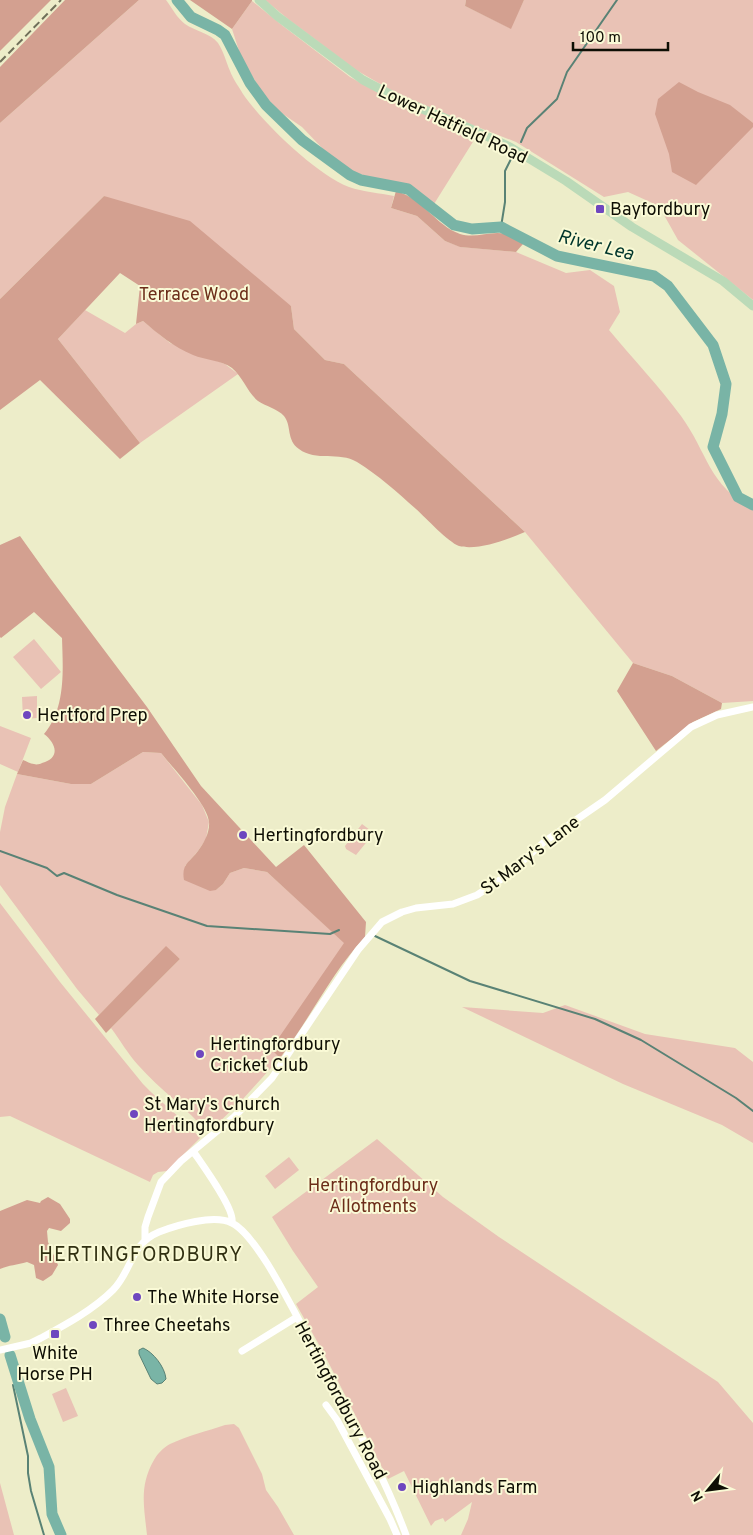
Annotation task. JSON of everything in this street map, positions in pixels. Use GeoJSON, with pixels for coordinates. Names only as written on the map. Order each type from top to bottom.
{"type":"FeatureCollection","features":[{"type":"Feature","properties":{"kind":"main road","name":"Lower Hatfield Road"},"geometry":{"type":"LineString","coordinates":[[259,0],[283,21],[363,80],[403,101],[510,147],[566,181],[632,226],[723,281],[753,306]]}},
{"type":"Feature","properties":{"kind":"street","name":"St Mary's Lane"},"geometry":{"type":"LineString","coordinates":[[145,1240],[145,1227],[161,1182],[193,1151],[228,1123],[272,1078],[316,1016],[352,959],[382,922],[409,910],[453,904],[477,895],[506,876],[544,842],[605,800],[691,727],[717,714],[753,708]]}},
{"type":"Feature","properties":{"kind":"street","name":"Hertingfordbury Road"},"geometry":{"type":"LineString","coordinates":[[193,1151],[223,1199],[233,1218],[232,1222],[260,1253],[297,1317],[375,1464],[398,1512],[406,1535]]}},
{"type":"Feature","properties":{"kind":"street"},"geometry":{"type":"LineString","coordinates":[[1,1350],[32,1343],[50,1334],[112,1291],[134,1253],[145,1240],[159,1232],[191,1222],[214,1219],[232,1222]]}},
{"type":"Feature","properties":{"kind":"street"},"geometry":{"type":"LineString","coordinates":[[242,1351],[297,1317]]}},
{"type":"Feature","properties":{"kind":"street"},"geometry":{"type":"LineString","coordinates":[[326,1405],[337,1420],[397,1535]]}},
{"type":"Feature","properties":{"kind":"green space"},"geometry":{"type":"Polygon","coordinates":[[[0,0],[51,0],[0,51],[0,0]]]}},
{"type":"Feature","properties":{"kind":"green space"},"geometry":{"type":"Polygon","coordinates":[[[65,0],[139,0],[0,123],[0,67],[65,0]]]}},
{"type":"Feature","properties":{"kind":"green space"},"geometry":{"type":"Polygon","coordinates":[[[139,0],[166,0],[185,24],[207,34],[215,40],[222,50],[234,80],[252,106],[306,160],[336,181],[354,189],[394,196],[391,208],[417,216],[445,241],[461,247],[516,252],[566,273],[590,270],[614,286],[620,312],[609,330],[681,416],[718,479],[738,500],[753,509],[753,701],[722,703],[672,676],[633,663],[525,532],[344,364],[325,360],[294,329],[291,306],[104,196],[0,299],[0,123],[139,0]]]}},
{"type":"Feature","properties":{"kind":"green space"},"geometry":{"type":"Polygon","coordinates":[[[190,0],[252,0],[252,1],[232,29],[190,0]]]}},
{"type":"Feature","properties":{"kind":"green space"},"geometry":{"type":"Polygon","coordinates":[[[265,0],[466,0],[465,6],[510,28],[524,0],[753,0],[753,300],[678,240],[659,206],[628,192],[604,197],[516,142],[422,105],[389,89],[356,70],[265,0]]]}},
{"type":"Feature","properties":{"kind":"green space"},"geometry":{"type":"Polygon","coordinates":[[[466,0],[524,0],[511,29],[465,6],[466,0]]]}},
{"type":"Feature","properties":{"kind":"green space"},"geometry":{"type":"Polygon","coordinates":[[[252,1],[350,77],[379,93],[476,137],[434,204],[407,184],[371,178],[352,171],[324,150],[302,127],[280,112],[263,94],[241,57],[232,29],[252,1]]]}},
{"type":"Feature","properties":{"kind":"green space"},"geometry":{"type":"Polygon","coordinates":[[[679,82],[730,105],[753,123],[753,127],[696,185],[672,172],[669,154],[655,114],[658,99],[679,82]]]}},
{"type":"Feature","properties":{"kind":"green space"},"geometry":{"type":"Polygon","coordinates":[[[396,191],[414,200],[443,225],[460,234],[472,236],[500,233],[506,234],[523,244],[516,252],[460,247],[445,241],[417,216],[391,208],[396,191]]]}},
{"type":"Feature","properties":{"kind":"green space","name":"Terrace Wood"},"geometry":{"type":"Polygon","coordinates":[[[104,196],[190,221],[291,306],[294,329],[325,360],[344,364],[525,532],[484,546],[459,546],[443,535],[387,484],[357,462],[343,457],[313,455],[299,449],[292,441],[284,416],[258,401],[232,368],[223,363],[186,352],[143,321],[136,324],[140,286],[120,273],[58,339],[140,443],[120,459],[40,380],[0,410],[0,299],[104,196]]]}},
{"type":"Feature","properties":{"kind":"green space"},"geometry":{"type":"Polygon","coordinates":[[[85,310],[125,333],[143,321],[170,343],[225,364],[238,374],[140,443],[58,339],[85,310]]]}},
{"type":"Feature","properties":{"kind":"green space"},"geometry":{"type":"Polygon","coordinates":[[[20,536],[147,707],[201,786],[276,867],[304,845],[366,922],[365,937],[331,981],[280,1058],[271,1049],[344,943],[267,872],[244,868],[230,873],[223,884],[216,890],[210,891],[184,880],[185,867],[204,841],[209,830],[209,822],[203,806],[197,797],[161,753],[143,752],[91,784],[71,784],[17,774],[23,760],[31,764],[38,764],[48,761],[54,754],[54,746],[44,734],[51,724],[60,701],[63,676],[62,638],[34,612],[0,637],[0,545],[20,536]]]}},
{"type":"Feature","properties":{"kind":"green space"},"geometry":{"type":"Polygon","coordinates":[[[34,639],[61,672],[41,689],[13,657],[34,639]]]}},
{"type":"Feature","properties":{"kind":"green space"},"geometry":{"type":"Polygon","coordinates":[[[633,663],[672,676],[722,703],[721,709],[693,722],[656,751],[617,691],[633,663]]]}},
{"type":"Feature","properties":{"kind":"green space"},"geometry":{"type":"Polygon","coordinates":[[[37,696],[37,718],[23,719],[22,697],[37,696]]]}},
{"type":"Feature","properties":{"kind":"green space"},"geometry":{"type":"Polygon","coordinates":[[[0,726],[31,738],[18,772],[0,764],[0,726]]]}},
{"type":"Feature","properties":{"kind":"green space"},"geometry":{"type":"Polygon","coordinates":[[[143,752],[161,753],[202,805],[209,822],[206,839],[185,866],[216,890],[223,884],[230,873],[244,868],[267,872],[345,943],[272,1049],[280,1058],[242,1100],[208,1133],[138,1065],[111,1028],[180,959],[166,947],[99,1015],[77,989],[0,885],[0,832],[5,807],[17,774],[71,784],[91,784],[143,752]]]}},
{"type":"Feature","properties":{"kind":"green space"},"geometry":{"type":"Polygon","coordinates":[[[362,824],[374,833],[356,855],[346,849],[345,846],[362,824]]]}},
{"type":"Feature","properties":{"kind":"green space"},"geometry":{"type":"Polygon","coordinates":[[[0,903],[60,982],[143,1084],[200,1138],[167,1171],[158,1172],[153,1175],[150,1182],[10,1116],[0,1117],[0,903]]]}},
{"type":"Feature","properties":{"kind":"green space"},"geometry":{"type":"Polygon","coordinates":[[[166,946],[180,959],[106,1033],[95,1019],[166,946]]]}},
{"type":"Feature","properties":{"kind":"green space"},"geometry":{"type":"Polygon","coordinates":[[[565,1005],[645,1034],[735,1048],[753,1062],[753,1143],[722,1125],[623,1084],[462,1007],[543,1013],[565,1005]]]}},
{"type":"Feature","properties":{"kind":"green space","name":"Hertingfordbury Allotments"},"geometry":{"type":"Polygon","coordinates":[[[377,1139],[443,1197],[499,1237],[718,1382],[753,1423],[753,1535],[461,1535],[468,1519],[472,1502],[445,1522],[443,1518],[435,1521],[431,1526],[404,1471],[388,1479],[322,1350],[296,1304],[318,1287],[272,1217],[377,1139]]]}},
{"type":"Feature","properties":{"kind":"green space"},"geometry":{"type":"Polygon","coordinates":[[[289,1157],[299,1170],[275,1189],[265,1176],[289,1157]]]}},
{"type":"Feature","properties":{"kind":"green space"},"geometry":{"type":"Polygon","coordinates":[[[48,1197],[60,1204],[70,1219],[70,1223],[61,1231],[49,1228],[47,1231],[48,1242],[58,1265],[52,1275],[43,1281],[36,1278],[34,1265],[27,1262],[0,1269],[0,1211],[27,1200],[40,1203],[48,1197]]]}},
{"type":"Feature","properties":{"kind":"green space"},"geometry":{"type":"Polygon","coordinates":[[[66,1388],[78,1416],[63,1422],[52,1394],[66,1388]]]}},
{"type":"Feature","properties":{"kind":"green space"},"geometry":{"type":"Polygon","coordinates":[[[234,1424],[239,1428],[262,1474],[266,1490],[294,1535],[147,1535],[144,1488],[149,1470],[157,1455],[165,1447],[177,1441],[225,1425],[234,1424]]]}},
{"type":"Feature","properties":{"kind":"green space"},"geometry":{"type":"Polygon","coordinates":[[[0,1483],[14,1535],[0,1535],[0,1483]]]}},
{"type":"Feature","properties":{"kind":"water"},"geometry":{"type":"Polygon","coordinates":[[[143,1348],[151,1353],[161,1365],[166,1379],[162,1383],[157,1384],[151,1379],[139,1354],[139,1350],[143,1348]]]}},
{"type":"Feature","properties":{"kind":"waterway","name":"River Lea"},"geometry":{"type":"LineString","coordinates":[[177,0],[191,17],[225,35],[250,83],[266,105],[302,140],[350,175],[361,180],[408,189],[454,225],[472,229],[501,227],[557,256],[654,276],[668,286],[713,345],[726,384],[722,414],[713,447],[738,497],[753,505]]}},
{"type":"Feature","properties":{"kind":"waterway"},"geometry":{"type":"LineString","coordinates":[[521,142],[527,128],[557,99],[567,72],[617,0]]}},
{"type":"Feature","properties":{"kind":"waterway"},"geometry":{"type":"LineString","coordinates":[[501,227],[505,202],[505,171],[511,159]]}},
{"type":"Feature","properties":{"kind":"waterway"},"geometry":{"type":"LineString","coordinates":[[0,851],[47,868],[57,876],[64,873],[117,895],[207,926],[330,934],[339,930]]}},
{"type":"Feature","properties":{"kind":"waterway"},"geometry":{"type":"LineString","coordinates":[[375,936],[470,981],[595,1019],[641,1040],[736,1098],[753,1111]]}},
{"type":"Feature","properties":{"kind":"waterway"},"geometry":{"type":"LineString","coordinates":[[0,1319],[5,1337]]}},
{"type":"Feature","properties":{"kind":"waterway"},"geometry":{"type":"LineString","coordinates":[[10,1355],[30,1419],[49,1467],[52,1514],[61,1535]]}},
{"type":"Feature","properties":{"kind":"waterway"},"geometry":{"type":"LineString","coordinates":[[13,1385],[28,1456],[31,1491],[44,1535]]}},
{"type":"Feature","properties":{"kind":"railway"},"geometry":{"type":"LineString","coordinates":[[0,62],[61,0]]}},
{"type":"Feature","properties":{"kind":"place","name":"Bayfordbury"},"geometry":{"type":"Point","coordinates":[600,209]}},
{"type":"Feature","properties":{"kind":"place","name":"Hertford Prep"},"geometry":{"type":"Point","coordinates":[27,715]}},
{"type":"Feature","properties":{"kind":"place","name":"Hertingfordbury"},"geometry":{"type":"Point","coordinates":[243,835]}},
{"type":"Feature","properties":{"kind":"place","name":"Hertingfordbury Cricket Club"},"geometry":{"type":"Point","coordinates":[200,1054]}},
{"type":"Feature","properties":{"kind":"place","name":"St Mary's Church Hertingfordbury"},"geometry":{"type":"Point","coordinates":[134,1114]}},
{"type":"Feature","properties":{"kind":"place","name":"The White Horse"},"geometry":{"type":"Point","coordinates":[137,1297]}},
{"type":"Feature","properties":{"kind":"place","name":"Three Cheetahs"},"geometry":{"type":"Point","coordinates":[93,1325]}},
{"type":"Feature","properties":{"kind":"place","name":"White Horse PH"},"geometry":{"type":"Point","coordinates":[55,1334]}},
{"type":"Feature","properties":{"kind":"place","name":"Highlands Farm"},"geometry":{"type":"Point","coordinates":[402,1487]}},
{"type":"Feature","properties":{"kind":"district","name":"HERTINGFORDBURY"},"geometry":{"type":"Point","coordinates":[141,1254]}}]}
